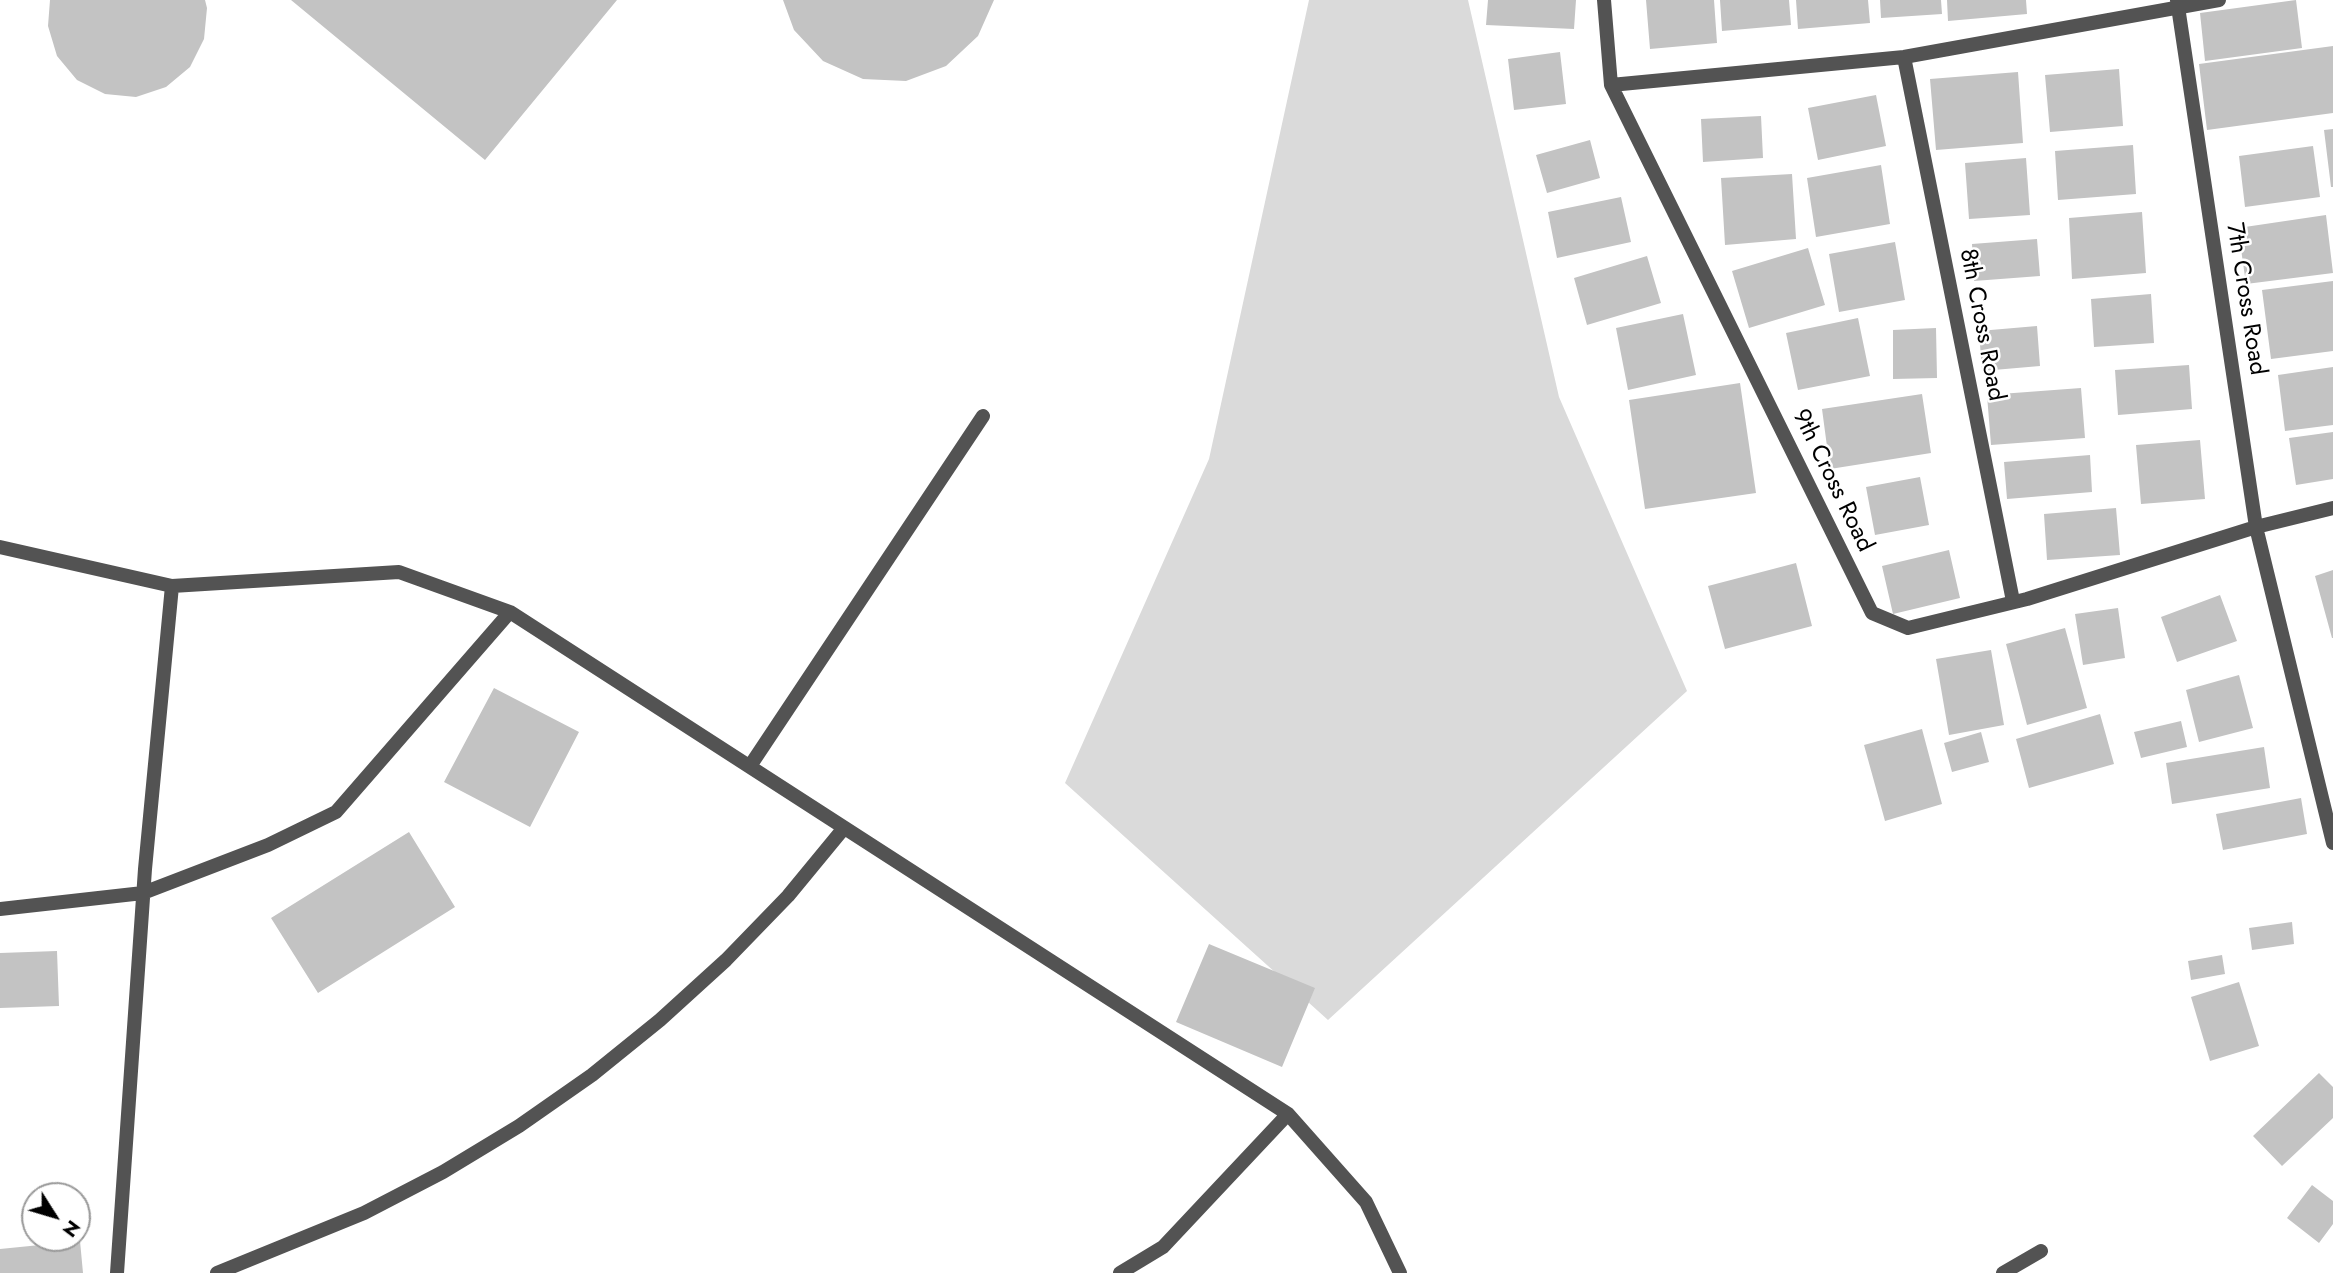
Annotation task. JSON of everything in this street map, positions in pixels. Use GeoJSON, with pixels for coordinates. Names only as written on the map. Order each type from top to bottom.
{"type":"FeatureCollection","features":[{"type":"Feature","properties":{"kind":"street","name":"9th Cross Road"},"geometry":{"type":"LineString","coordinates":[[1604,0],[1611,85],[1872,613],[1908,628],[2012,601],[2256,527]]}},
{"type":"Feature","properties":{"kind":"street"},"geometry":{"type":"LineString","coordinates":[[1611,85],[1904,57],[2178,4],[2219,0]]}},
{"type":"Feature","properties":{"kind":"street","name":"7th Cross Road"},"geometry":{"type":"LineString","coordinates":[[2178,4],[2256,527],[2333,843]]}},
{"type":"Feature","properties":{"kind":"street","name":"8th Cross Road"},"geometry":{"type":"LineString","coordinates":[[1904,57],[2012,601]]}},
{"type":"Feature","properties":{"kind":"street"},"geometry":{"type":"LineString","coordinates":[[750,766],[983,416]]}},
{"type":"Feature","properties":{"kind":"street"},"geometry":{"type":"LineString","coordinates":[[2256,527],[2333,508]]}},
{"type":"Feature","properties":{"kind":"street"},"geometry":{"type":"LineString","coordinates":[[0,547],[172,586],[399,572],[510,611],[1288,1114],[1366,1202],[1400,1273]]}},
{"type":"Feature","properties":{"kind":"street"},"geometry":{"type":"LineString","coordinates":[[117,1273],[143,893],[172,586]]}},
{"type":"Feature","properties":{"kind":"street"},"geometry":{"type":"LineString","coordinates":[[0,909],[143,893],[268,845],[336,812],[510,611]]}},
{"type":"Feature","properties":{"kind":"street"},"geometry":{"type":"LineString","coordinates":[[217,1273],[364,1213],[443,1172],[519,1126],[571,1090],[660,1020],[726,960],[788,896],[844,828]]}},
{"type":"Feature","properties":{"kind":"street"},"geometry":{"type":"LineString","coordinates":[[1120,1273],[1163,1247],[1288,1114]]}},
{"type":"Feature","properties":{"kind":"street"},"geometry":{"type":"LineString","coordinates":[[2003,1273],[2041,1251]]}},
{"type":"Feature","properties":{"kind":"shaded area"},"geometry":{"type":"Polygon","coordinates":[[[1309,0],[1468,0],[1559,397],[1687,691],[1328,1020],[1065,783],[1209,459],[1309,0]]]}},
{"type":"Feature","properties":{"kind":"building"},"geometry":{"type":"Polygon","coordinates":[[[50,0],[205,0],[207,8],[204,39],[190,67],[166,87],[136,97],[105,94],[77,80],[57,56],[48,26],[50,0]]]}},
{"type":"Feature","properties":{"kind":"building"},"geometry":{"type":"Polygon","coordinates":[[[291,0],[617,0],[485,160],[291,0]]]}},
{"type":"Feature","properties":{"kind":"building"},"geometry":{"type":"Polygon","coordinates":[[[783,0],[994,0],[978,36],[946,66],[906,81],[863,79],[823,61],[794,30],[783,0]]]}},
{"type":"Feature","properties":{"kind":"building"},"geometry":{"type":"Polygon","coordinates":[[[1488,0],[1576,0],[1574,29],[1486,25],[1488,0]]]}},
{"type":"Feature","properties":{"kind":"building"},"geometry":{"type":"Polygon","coordinates":[[[1646,0],[1714,0],[1717,43],[1650,49],[1646,0]]]}},
{"type":"Feature","properties":{"kind":"building"},"geometry":{"type":"Polygon","coordinates":[[[1720,0],[1789,0],[1791,25],[1722,31],[1720,0]]]}},
{"type":"Feature","properties":{"kind":"building"},"geometry":{"type":"Polygon","coordinates":[[[1796,0],[1868,0],[1870,23],[1798,29],[1796,0]]]}},
{"type":"Feature","properties":{"kind":"building"},"geometry":{"type":"Polygon","coordinates":[[[1880,0],[1941,0],[1942,14],[1881,18],[1880,0]]]}},
{"type":"Feature","properties":{"kind":"building"},"geometry":{"type":"Polygon","coordinates":[[[1947,0],[2026,0],[2027,14],[1948,21],[1947,0]]]}},
{"type":"Feature","properties":{"kind":"building"},"geometry":{"type":"Polygon","coordinates":[[[2296,0],[2302,48],[2205,61],[2200,13],[2296,0]]]}},
{"type":"Feature","properties":{"kind":"building"},"geometry":{"type":"Polygon","coordinates":[[[2333,46],[2333,113],[2207,130],[2199,64],[2333,46]]]}},
{"type":"Feature","properties":{"kind":"building"},"geometry":{"type":"Polygon","coordinates":[[[1560,52],[1566,104],[1514,110],[1508,59],[1560,52]]]}},
{"type":"Feature","properties":{"kind":"building"},"geometry":{"type":"Polygon","coordinates":[[[2119,69],[2123,126],[2050,132],[2045,75],[2119,69]]]}},
{"type":"Feature","properties":{"kind":"building"},"geometry":{"type":"Polygon","coordinates":[[[2018,72],[2023,143],[1936,150],[1930,79],[2018,72]]]}},
{"type":"Feature","properties":{"kind":"building"},"geometry":{"type":"Polygon","coordinates":[[[1876,95],[1886,146],[1818,160],[1808,108],[1876,95]]]}},
{"type":"Feature","properties":{"kind":"building"},"geometry":{"type":"Polygon","coordinates":[[[1761,116],[1763,158],[1703,162],[1701,119],[1761,116]]]}},
{"type":"Feature","properties":{"kind":"building"},"geometry":{"type":"Polygon","coordinates":[[[2333,129],[2333,187],[2331,187],[2324,130],[2333,129]]]}},
{"type":"Feature","properties":{"kind":"building"},"geometry":{"type":"Polygon","coordinates":[[[1590,140],[1600,178],[1547,193],[1536,155],[1590,140]]]}},
{"type":"Feature","properties":{"kind":"building"},"geometry":{"type":"Polygon","coordinates":[[[2133,145],[2136,194],[2058,200],[2055,151],[2133,145]]]}},
{"type":"Feature","properties":{"kind":"building"},"geometry":{"type":"Polygon","coordinates":[[[2313,146],[2320,197],[2245,207],[2239,156],[2313,146]]]}},
{"type":"Feature","properties":{"kind":"building"},"geometry":{"type":"Polygon","coordinates":[[[2026,158],[2030,215],[1969,219],[1965,163],[2026,158]]]}},
{"type":"Feature","properties":{"kind":"building"},"geometry":{"type":"Polygon","coordinates":[[[1881,165],[1890,224],[1816,237],[1807,178],[1881,165]]]}},
{"type":"Feature","properties":{"kind":"building"},"geometry":{"type":"Polygon","coordinates":[[[1792,174],[1796,239],[1725,245],[1721,178],[1792,174]]]}},
{"type":"Feature","properties":{"kind":"building"},"geometry":{"type":"Polygon","coordinates":[[[1621,197],[1631,242],[1557,258],[1548,212],[1621,197]]]}},
{"type":"Feature","properties":{"kind":"building"},"geometry":{"type":"Polygon","coordinates":[[[2142,212],[2146,273],[2072,279],[2069,218],[2142,212]]]}},
{"type":"Feature","properties":{"kind":"building"},"geometry":{"type":"Polygon","coordinates":[[[2326,215],[2333,273],[2246,284],[2238,228],[2326,215]]]}},
{"type":"Feature","properties":{"kind":"building"},"geometry":{"type":"Polygon","coordinates":[[[2037,239],[2040,276],[1974,281],[1972,244],[2037,239]]]}},
{"type":"Feature","properties":{"kind":"building"},"geometry":{"type":"Polygon","coordinates":[[[1895,242],[1905,300],[1839,312],[1829,254],[1895,242]]]}},
{"type":"Feature","properties":{"kind":"building"},"geometry":{"type":"Polygon","coordinates":[[[1808,248],[1825,305],[1749,328],[1732,271],[1808,248]]]}},
{"type":"Feature","properties":{"kind":"building"},"geometry":{"type":"Polygon","coordinates":[[[1647,256],[1661,303],[1587,325],[1574,278],[1647,256]]]}},
{"type":"Feature","properties":{"kind":"building"},"geometry":{"type":"Polygon","coordinates":[[[2333,281],[2333,351],[2271,359],[2262,290],[2333,281]]]}},
{"type":"Feature","properties":{"kind":"building"},"geometry":{"type":"Polygon","coordinates":[[[2151,294],[2154,343],[2094,347],[2091,299],[2151,294]]]}},
{"type":"Feature","properties":{"kind":"building"},"geometry":{"type":"Polygon","coordinates":[[[1683,314],[1696,375],[1628,390],[1616,328],[1683,314]]]}},
{"type":"Feature","properties":{"kind":"building"},"geometry":{"type":"Polygon","coordinates":[[[1858,318],[1870,376],[1798,390],[1786,333],[1858,318]]]}},
{"type":"Feature","properties":{"kind":"building"},"geometry":{"type":"Polygon","coordinates":[[[2037,326],[2040,366],[1982,371],[1979,331],[2037,326]]]}},
{"type":"Feature","properties":{"kind":"building"},"geometry":{"type":"Polygon","coordinates":[[[1936,328],[1937,378],[1893,379],[1893,330],[1936,328]]]}},
{"type":"Feature","properties":{"kind":"building"},"geometry":{"type":"Polygon","coordinates":[[[2189,365],[2192,409],[2118,415],[2115,370],[2189,365]]]}},
{"type":"Feature","properties":{"kind":"building"},"geometry":{"type":"Polygon","coordinates":[[[2333,367],[2333,425],[2285,431],[2278,375],[2333,367]]]}},
{"type":"Feature","properties":{"kind":"building"},"geometry":{"type":"Polygon","coordinates":[[[1740,383],[1756,493],[1645,509],[1629,400],[1740,383]]]}},
{"type":"Feature","properties":{"kind":"building"},"geometry":{"type":"Polygon","coordinates":[[[2081,388],[2085,438],[1991,445],[1987,395],[2081,388]]]}},
{"type":"Feature","properties":{"kind":"building"},"geometry":{"type":"Polygon","coordinates":[[[1922,394],[1931,453],[1830,469],[1822,409],[1922,394]]]}},
{"type":"Feature","properties":{"kind":"building"},"geometry":{"type":"Polygon","coordinates":[[[2333,432],[2333,479],[2296,485],[2289,438],[2333,432]]]}},
{"type":"Feature","properties":{"kind":"building"},"geometry":{"type":"Polygon","coordinates":[[[2200,440],[2205,499],[2141,504],[2136,445],[2200,440]]]}},
{"type":"Feature","properties":{"kind":"building"},"geometry":{"type":"Polygon","coordinates":[[[2090,455],[2092,492],[2007,499],[2004,462],[2090,455]]]}},
{"type":"Feature","properties":{"kind":"building"},"geometry":{"type":"Polygon","coordinates":[[[1920,477],[1929,525],[1875,535],[1866,487],[1920,477]]]}},
{"type":"Feature","properties":{"kind":"building"},"geometry":{"type":"Polygon","coordinates":[[[2116,508],[2120,555],[2047,560],[2044,514],[2116,508]]]}},
{"type":"Feature","properties":{"kind":"building"},"geometry":{"type":"Polygon","coordinates":[[[1949,550],[1960,598],[1893,614],[1882,566],[1949,550]]]}},
{"type":"Feature","properties":{"kind":"building"},"geometry":{"type":"Polygon","coordinates":[[[1796,563],[1812,626],[1725,649],[1708,586],[1796,563]]]}},
{"type":"Feature","properties":{"kind":"building"},"geometry":{"type":"Polygon","coordinates":[[[2333,570],[2333,638],[2332,638],[2315,576],[2333,570]]]}},
{"type":"Feature","properties":{"kind":"building"},"geometry":{"type":"Polygon","coordinates":[[[2220,595],[2237,641],[2177,662],[2161,617],[2220,595]]]}},
{"type":"Feature","properties":{"kind":"building"},"geometry":{"type":"Polygon","coordinates":[[[2118,608],[2125,658],[2083,665],[2075,614],[2118,608]]]}},
{"type":"Feature","properties":{"kind":"building"},"geometry":{"type":"Polygon","coordinates":[[[2065,628],[2087,708],[2027,725],[2006,644],[2065,628]]]}},
{"type":"Feature","properties":{"kind":"building"},"geometry":{"type":"Polygon","coordinates":[[[1991,650],[2004,725],[1949,735],[1936,659],[1991,650]]]}},
{"type":"Feature","properties":{"kind":"building"},"geometry":{"type":"Polygon","coordinates":[[[2239,675],[2253,728],[2199,742],[2186,690],[2239,675]]]}},
{"type":"Feature","properties":{"kind":"building"},"geometry":{"type":"Polygon","coordinates":[[[494,688],[579,732],[530,827],[444,782],[494,688]]]}},
{"type":"Feature","properties":{"kind":"building"},"geometry":{"type":"Polygon","coordinates":[[[2100,714],[2114,764],[2029,788],[2016,739],[2100,714]]]}},
{"type":"Feature","properties":{"kind":"building"},"geometry":{"type":"Polygon","coordinates":[[[2181,721],[2187,747],[2141,758],[2134,732],[2181,721]]]}},
{"type":"Feature","properties":{"kind":"building"},"geometry":{"type":"Polygon","coordinates":[[[1922,729],[1942,804],[1885,821],[1864,745],[1922,729]]]}},
{"type":"Feature","properties":{"kind":"building"},"geometry":{"type":"Polygon","coordinates":[[[1981,732],[1989,762],[1952,772],[1944,743],[1981,732]]]}},
{"type":"Feature","properties":{"kind":"building"},"geometry":{"type":"Polygon","coordinates":[[[2264,747],[2270,788],[2172,804],[2166,763],[2264,747]]]}},
{"type":"Feature","properties":{"kind":"building"},"geometry":{"type":"Polygon","coordinates":[[[2301,798],[2307,834],[2223,850],[2216,814],[2301,798]]]}},
{"type":"Feature","properties":{"kind":"building"},"geometry":{"type":"Polygon","coordinates":[[[409,832],[455,907],[318,993],[271,918],[409,832]]]}},
{"type":"Feature","properties":{"kind":"building"},"geometry":{"type":"Polygon","coordinates":[[[2292,922],[2294,944],[2252,950],[2249,928],[2292,922]]]}},
{"type":"Feature","properties":{"kind":"building"},"geometry":{"type":"Polygon","coordinates":[[[1209,944],[1315,988],[1282,1067],[1176,1022],[1209,944]]]}},
{"type":"Feature","properties":{"kind":"building"},"geometry":{"type":"Polygon","coordinates":[[[57,951],[59,1006],[0,1008],[0,953],[57,951]]]}},
{"type":"Feature","properties":{"kind":"building"},"geometry":{"type":"Polygon","coordinates":[[[2222,955],[2225,974],[2191,980],[2188,961],[2222,955]]]}},
{"type":"Feature","properties":{"kind":"building"},"geometry":{"type":"Polygon","coordinates":[[[2239,982],[2259,1046],[2210,1061],[2191,997],[2239,982]]]}},
{"type":"Feature","properties":{"kind":"building"},"geometry":{"type":"Polygon","coordinates":[[[2319,1073],[2333,1087],[2333,1118],[2282,1166],[2253,1136],[2319,1073]]]}},
{"type":"Feature","properties":{"kind":"building"},"geometry":{"type":"Polygon","coordinates":[[[2312,1185],[2333,1201],[2333,1224],[2319,1243],[2287,1218],[2312,1185]]]}},
{"type":"Feature","properties":{"kind":"building"},"geometry":{"type":"Polygon","coordinates":[[[21,1247],[21,1252],[81,1252],[83,1273],[0,1273],[0,1249],[21,1247]]]}}]}
